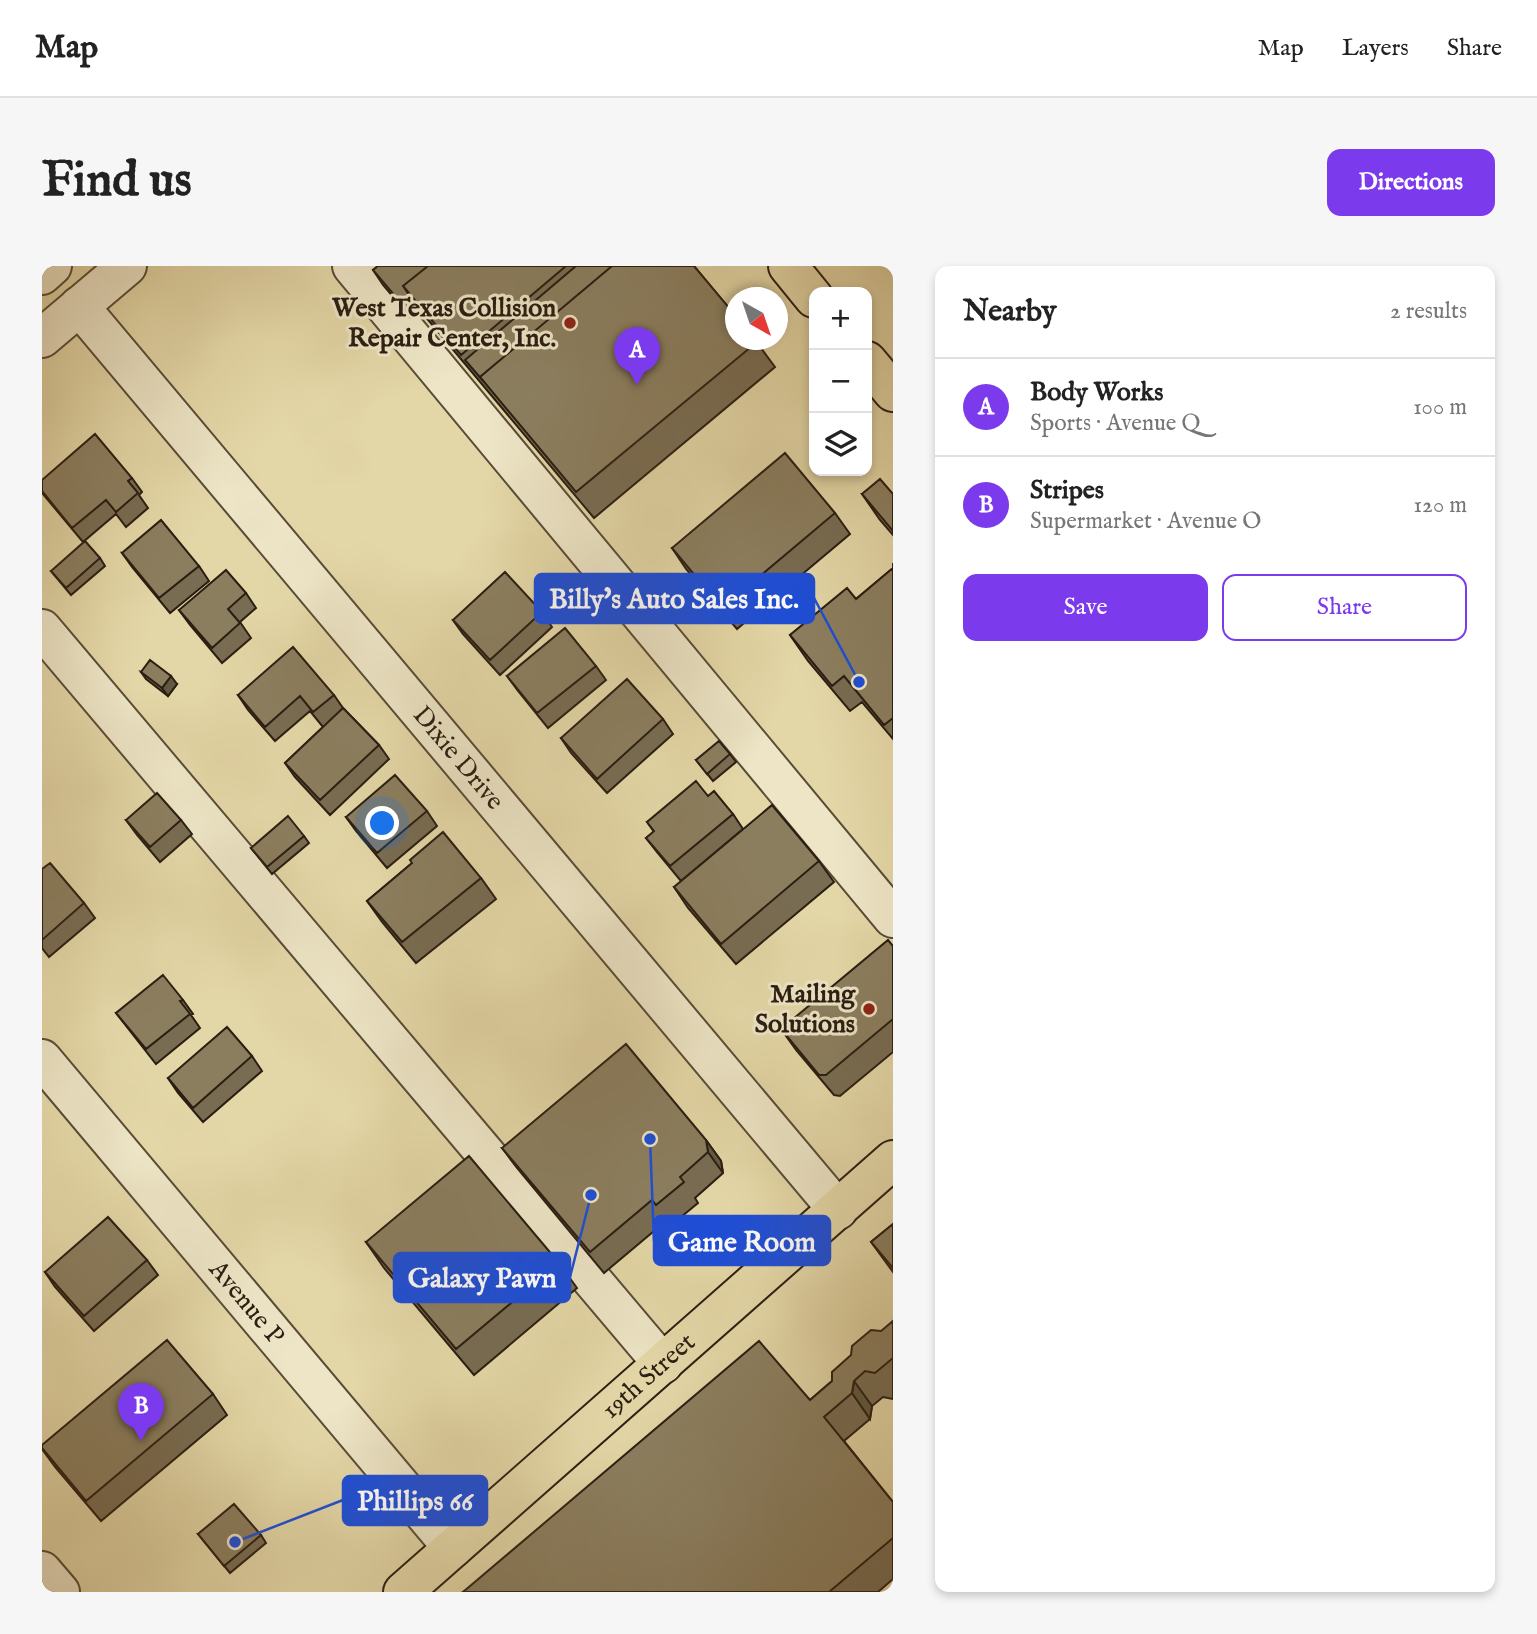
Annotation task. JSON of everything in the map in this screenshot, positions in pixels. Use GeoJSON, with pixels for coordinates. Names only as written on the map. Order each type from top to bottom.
{"type":"FeatureCollection","features":[{"type":"Feature","properties":{"kind":"main road"},"geometry":{"type":"LineString","coordinates":[[788,266],[809,292]]}},
{"type":"Feature","properties":{"kind":"main road"},"geometry":{"type":"LineString","coordinates":[[872,367],[893,392]]}},
{"type":"Feature","properties":{"kind":"main road","name":"19th Street"},"geometry":{"type":"LineString","coordinates":[[405,1591],[893,1160]]}},
{"type":"Feature","properties":{"kind":"street"},"geometry":{"type":"LineString","coordinates":[[42,275],[52,266]]}},
{"type":"Feature","properties":{"kind":"street"},"geometry":{"type":"LineString","coordinates":[[352,266],[893,918]]}},
{"type":"Feature","properties":{"kind":"street"},"geometry":{"type":"LineString","coordinates":[[42,338],[79,306],[113,270]]}},
{"type":"Feature","properties":{"kind":"street","name":"Dixie Drive"},"geometry":{"type":"LineString","coordinates":[[79,306],[838,1210]]}},
{"type":"Feature","properties":{"kind":"street"},"geometry":{"type":"LineString","coordinates":[[42,629],[663,1364]]}},
{"type":"Feature","properties":{"kind":"street","name":"Avenue P"},"geometry":{"type":"LineString","coordinates":[[42,1059],[453,1548]]}},
{"type":"Feature","properties":{"kind":"street"},"geometry":{"type":"LineString","coordinates":[[42,1571],[60,1592]]}},
{"type":"Feature","properties":{"kind":"building"},"geometry":{"type":"Polygon","coordinates":[[[378,266],[428,266],[403,286],[409,295],[400,302],[373,270],[378,266]]]}},
{"type":"Feature","properties":{"kind":"building"},"geometry":{"type":"Polygon","coordinates":[[[428,266],[566,266],[461,355],[403,286],[428,266]]]}},
{"type":"Feature","properties":{"kind":"building"},"geometry":{"type":"Polygon","coordinates":[[[576,266],[612,266],[480,377],[484,382],[465,360],[576,266]]]}},
{"type":"Feature","properties":{"kind":"building"},"geometry":{"type":"Polygon","coordinates":[[[612,266],[694,266],[725,303],[725,350],[747,350],[576,492],[480,377],[612,266]]]}},
{"type":"Feature","properties":{"kind":"building"},"geometry":{"type":"Polygon","coordinates":[[[95,434],[132,478],[128,481],[138,493],[116,512],[106,500],[72,528],[42,491],[42,480],[95,434]]]}},
{"type":"Feature","properties":{"kind":"building"},"geometry":{"type":"Polygon","coordinates":[[[785,453],[835,513],[722,608],[672,548],[785,453]]]}},
{"type":"Feature","properties":{"kind":"building"},"geometry":{"type":"Polygon","coordinates":[[[880,479],[893,494],[893,531],[862,494],[880,479]]]}},
{"type":"Feature","properties":{"kind":"building"},"geometry":{"type":"Polygon","coordinates":[[[161,520],[199,566],[159,598],[122,553],[161,520]]]}},
{"type":"Feature","properties":{"kind":"building"},"geometry":{"type":"Polygon","coordinates":[[[85,541],[100,558],[66,588],[51,571],[85,541]]]}},
{"type":"Feature","properties":{"kind":"building"},"geometry":{"type":"Polygon","coordinates":[[[893,568],[893,718],[884,725],[844,676],[832,686],[790,635],[847,588],[856,599],[893,568]]]}},
{"type":"Feature","properties":{"kind":"building"},"geometry":{"type":"Polygon","coordinates":[[[226,570],[246,593],[228,609],[240,623],[212,648],[179,610],[226,570]]]}},
{"type":"Feature","properties":{"kind":"building"},"geometry":{"type":"Polygon","coordinates":[[[505,572],[542,612],[490,660],[453,620],[505,572]]]}},
{"type":"Feature","properties":{"kind":"building"},"geometry":{"type":"Polygon","coordinates":[[[565,628],[596,666],[537,713],[507,676],[565,628]]]}},
{"type":"Feature","properties":{"kind":"building"},"geometry":{"type":"Polygon","coordinates":[[[293,647],[334,695],[313,712],[300,696],[265,727],[238,695],[293,647]]]}},
{"type":"Feature","properties":{"kind":"building"},"geometry":{"type":"Polygon","coordinates":[[[150,660],[171,676],[162,688],[141,672],[150,660]]]}},
{"type":"Feature","properties":{"kind":"building"},"geometry":{"type":"Polygon","coordinates":[[[627,679],[663,719],[597,779],[561,738],[627,679]]]}},
{"type":"Feature","properties":{"kind":"building"},"geometry":{"type":"Polygon","coordinates":[[[343,708],[379,745],[320,800],[285,763],[343,708]]]}},
{"type":"Feature","properties":{"kind":"building"},"geometry":{"type":"Polygon","coordinates":[[[719,741],[730,754],[707,774],[696,760],[719,741]]]}},
{"type":"Feature","properties":{"kind":"building"},"geometry":{"type":"Polygon","coordinates":[[[395,775],[427,811],[377,853],[346,817],[395,775]]]}},
{"type":"Feature","properties":{"kind":"building"},"geometry":{"type":"Polygon","coordinates":[[[696,781],[708,796],[714,791],[733,814],[670,866],[646,838],[654,831],[647,822],[696,781]]]}},
{"type":"Feature","properties":{"kind":"building"},"geometry":{"type":"Polygon","coordinates":[[[157,793],[181,820],[150,847],[126,820],[157,793]]]}},
{"type":"Feature","properties":{"kind":"building"},"geometry":{"type":"Polygon","coordinates":[[[772,805],[819,861],[721,944],[674,887],[772,805]]]}},
{"type":"Feature","properties":{"kind":"building"},"geometry":{"type":"Polygon","coordinates":[[[288,816],[304,836],[267,867],[251,848],[288,816]]]}},
{"type":"Feature","properties":{"kind":"building"},"geometry":{"type":"Polygon","coordinates":[[[443,832],[481,878],[402,942],[367,901],[412,863],[410,860],[443,832]]]}},
{"type":"Feature","properties":{"kind":"building"},"geometry":{"type":"Polygon","coordinates":[[[50,863],[84,903],[42,940],[42,869],[50,863]]]}},
{"type":"Feature","properties":{"kind":"building"},"geometry":{"type":"Polygon","coordinates":[[[888,940],[893,946],[893,1019],[826,1075],[819,1075],[781,1029],[888,940]]]}},
{"type":"Feature","properties":{"kind":"building"},"geometry":{"type":"Polygon","coordinates":[[[163,975],[183,1000],[180,1001],[190,1014],[146,1049],[116,1013],[163,975]]]}},
{"type":"Feature","properties":{"kind":"building"},"geometry":{"type":"Polygon","coordinates":[[[227,1027],[252,1056],[193,1108],[168,1078],[227,1027]]]}},
{"type":"Feature","properties":{"kind":"building"},"geometry":{"type":"Polygon","coordinates":[[[626,1044],[706,1140],[708,1152],[680,1177],[684,1182],[656,1205],[652,1200],[590,1252],[502,1148],[626,1044]]]}},
{"type":"Feature","properties":{"kind":"building"},"geometry":{"type":"Polygon","coordinates":[[[469,1156],[559,1263],[456,1349],[366,1242],[469,1156]]]}},
{"type":"Feature","properties":{"kind":"building"},"geometry":{"type":"Polygon","coordinates":[[[108,1217],[147,1260],[84,1316],[45,1272],[108,1217]]]}},
{"type":"Feature","properties":{"kind":"building"},"geometry":{"type":"Polygon","coordinates":[[[893,1224],[893,1268],[871,1242],[893,1224]]]}},
{"type":"Feature","properties":{"kind":"building"},"geometry":{"type":"Polygon","coordinates":[[[893,1321],[893,1358],[875,1373],[865,1371],[854,1381],[852,1393],[824,1417],[893,1502],[893,1538],[829,1592],[463,1592],[759,1341],[810,1400],[832,1381],[832,1372],[851,1355],[852,1346],[871,1330],[881,1331],[893,1321]]]}},
{"type":"Feature","properties":{"kind":"building"},"geometry":{"type":"Polygon","coordinates":[[[167,1340],[213,1394],[86,1501],[42,1445],[167,1340]]]}},
{"type":"Feature","properties":{"kind":"building"},"geometry":{"type":"Polygon","coordinates":[[[234,1504],[261,1535],[224,1566],[198,1534],[234,1504]]]}},
{"type":"Feature","properties":{"kind":"place","name":"West Texas Collision Repair Center, Inc."},"geometry":{"type":"Point","coordinates":[570,323]}},
{"type":"Feature","properties":{"kind":"place","name":"Body Works"},"geometry":{"type":"Point","coordinates":[637,385]}},
{"type":"Feature","properties":{"kind":"place","name":"Billy's Auto Sales Inc."},"geometry":{"type":"Point","coordinates":[859,682]}},
{"type":"Feature","properties":{"kind":"place","name":"Mailing Solutions"},"geometry":{"type":"Point","coordinates":[869,1009]}},
{"type":"Feature","properties":{"kind":"place","name":"Game Room"},"geometry":{"type":"Point","coordinates":[650,1139]}},
{"type":"Feature","properties":{"kind":"place","name":"Galaxy Pawn"},"geometry":{"type":"Point","coordinates":[591,1195]}},
{"type":"Feature","properties":{"kind":"place","name":"Stripes"},"geometry":{"type":"Point","coordinates":[141,1441]}},
{"type":"Feature","properties":{"kind":"place","name":"Phillips 66"},"geometry":{"type":"Point","coordinates":[235,1542]}}]}
